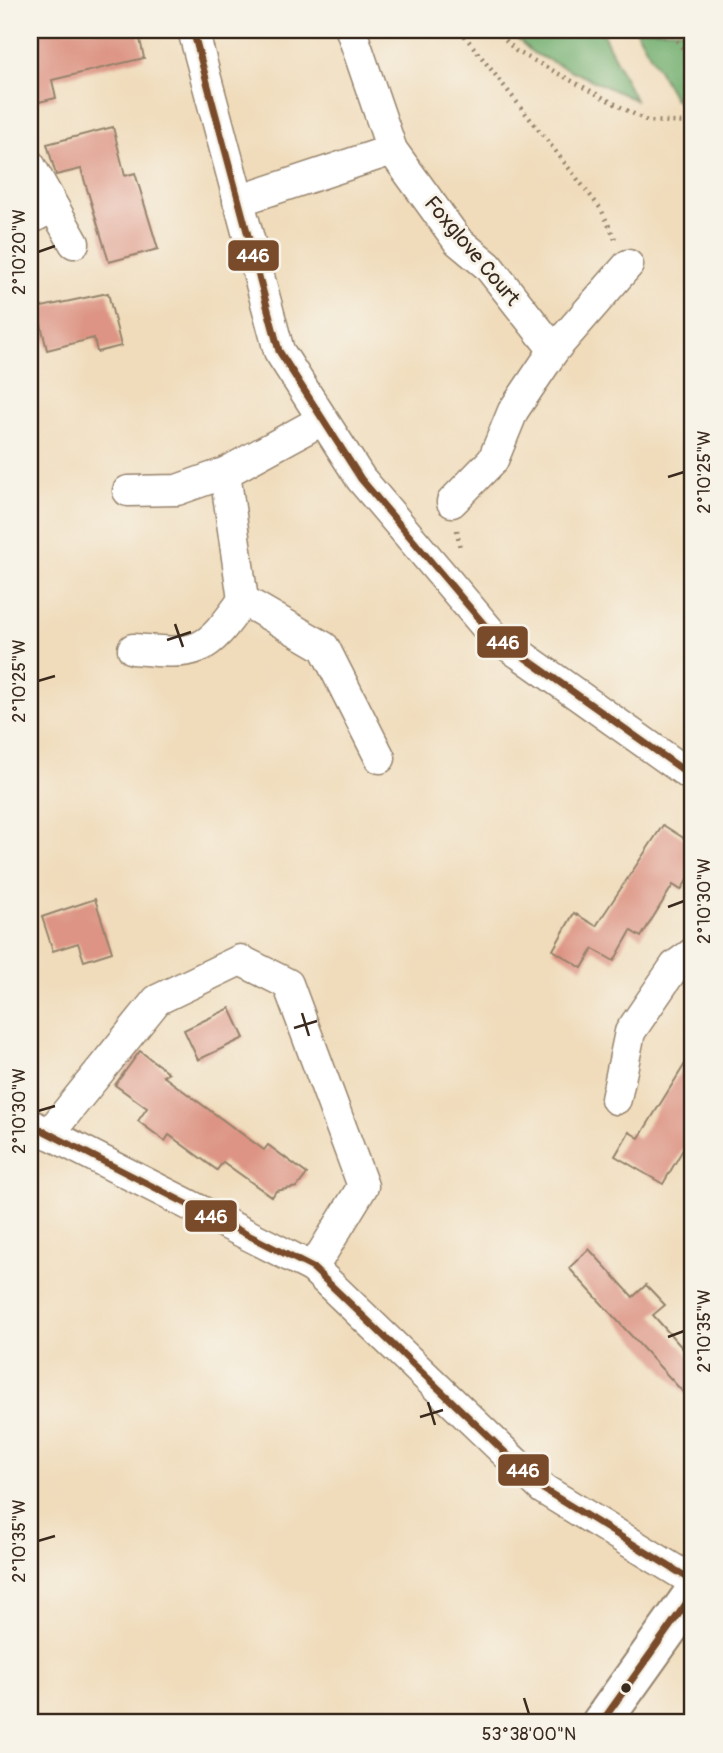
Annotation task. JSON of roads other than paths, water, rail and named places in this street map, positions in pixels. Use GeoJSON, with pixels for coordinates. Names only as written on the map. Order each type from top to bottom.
{"type":"FeatureCollection","features":[{"type":"Feature","properties":{"kind":"main road"},"geometry":{"type":"LineString","coordinates":[[601,1723],[693,1594]]}},
{"type":"Feature","properties":{"kind":"street"},"geometry":{"type":"LineString","coordinates":[[193,30],[279,351],[361,479],[493,635],[693,777]]}},
{"type":"Feature","properties":{"kind":"street","name":"Foxglove Court"},"geometry":{"type":"LineString","coordinates":[[351,30],[391,150],[458,241],[488,266],[554,350]]}},
{"type":"Feature","properties":{"kind":"street"},"geometry":{"type":"LineString","coordinates":[[238,201],[391,150]]}},
{"type":"Feature","properties":{"kind":"street"},"geometry":{"type":"LineString","coordinates":[[30,165],[42,213],[74,243]]}},
{"type":"Feature","properties":{"kind":"street"},"geometry":{"type":"LineString","coordinates":[[452,502],[493,460],[513,411],[554,350],[628,265]]}},
{"type":"Feature","properties":{"kind":"street"},"geometry":{"type":"LineString","coordinates":[[128,491],[177,490],[225,473],[323,420]]}},
{"type":"Feature","properties":{"kind":"street"},"geometry":{"type":"LineString","coordinates":[[133,649],[181,653],[216,639],[243,600],[225,473]]}},
{"type":"Feature","properties":{"kind":"street"},"geometry":{"type":"LineString","coordinates":[[243,600],[324,647],[380,758]]}},
{"type":"Feature","properties":{"kind":"street"},"geometry":{"type":"LineString","coordinates":[[615,1099],[630,1032],[675,966],[693,953]]}},
{"type":"Feature","properties":{"kind":"street"},"geometry":{"type":"LineString","coordinates":[[313,1268],[363,1186],[288,985],[240,960],[157,1000],[40,1129],[313,1268],[543,1489],[693,1581]]}}]}
